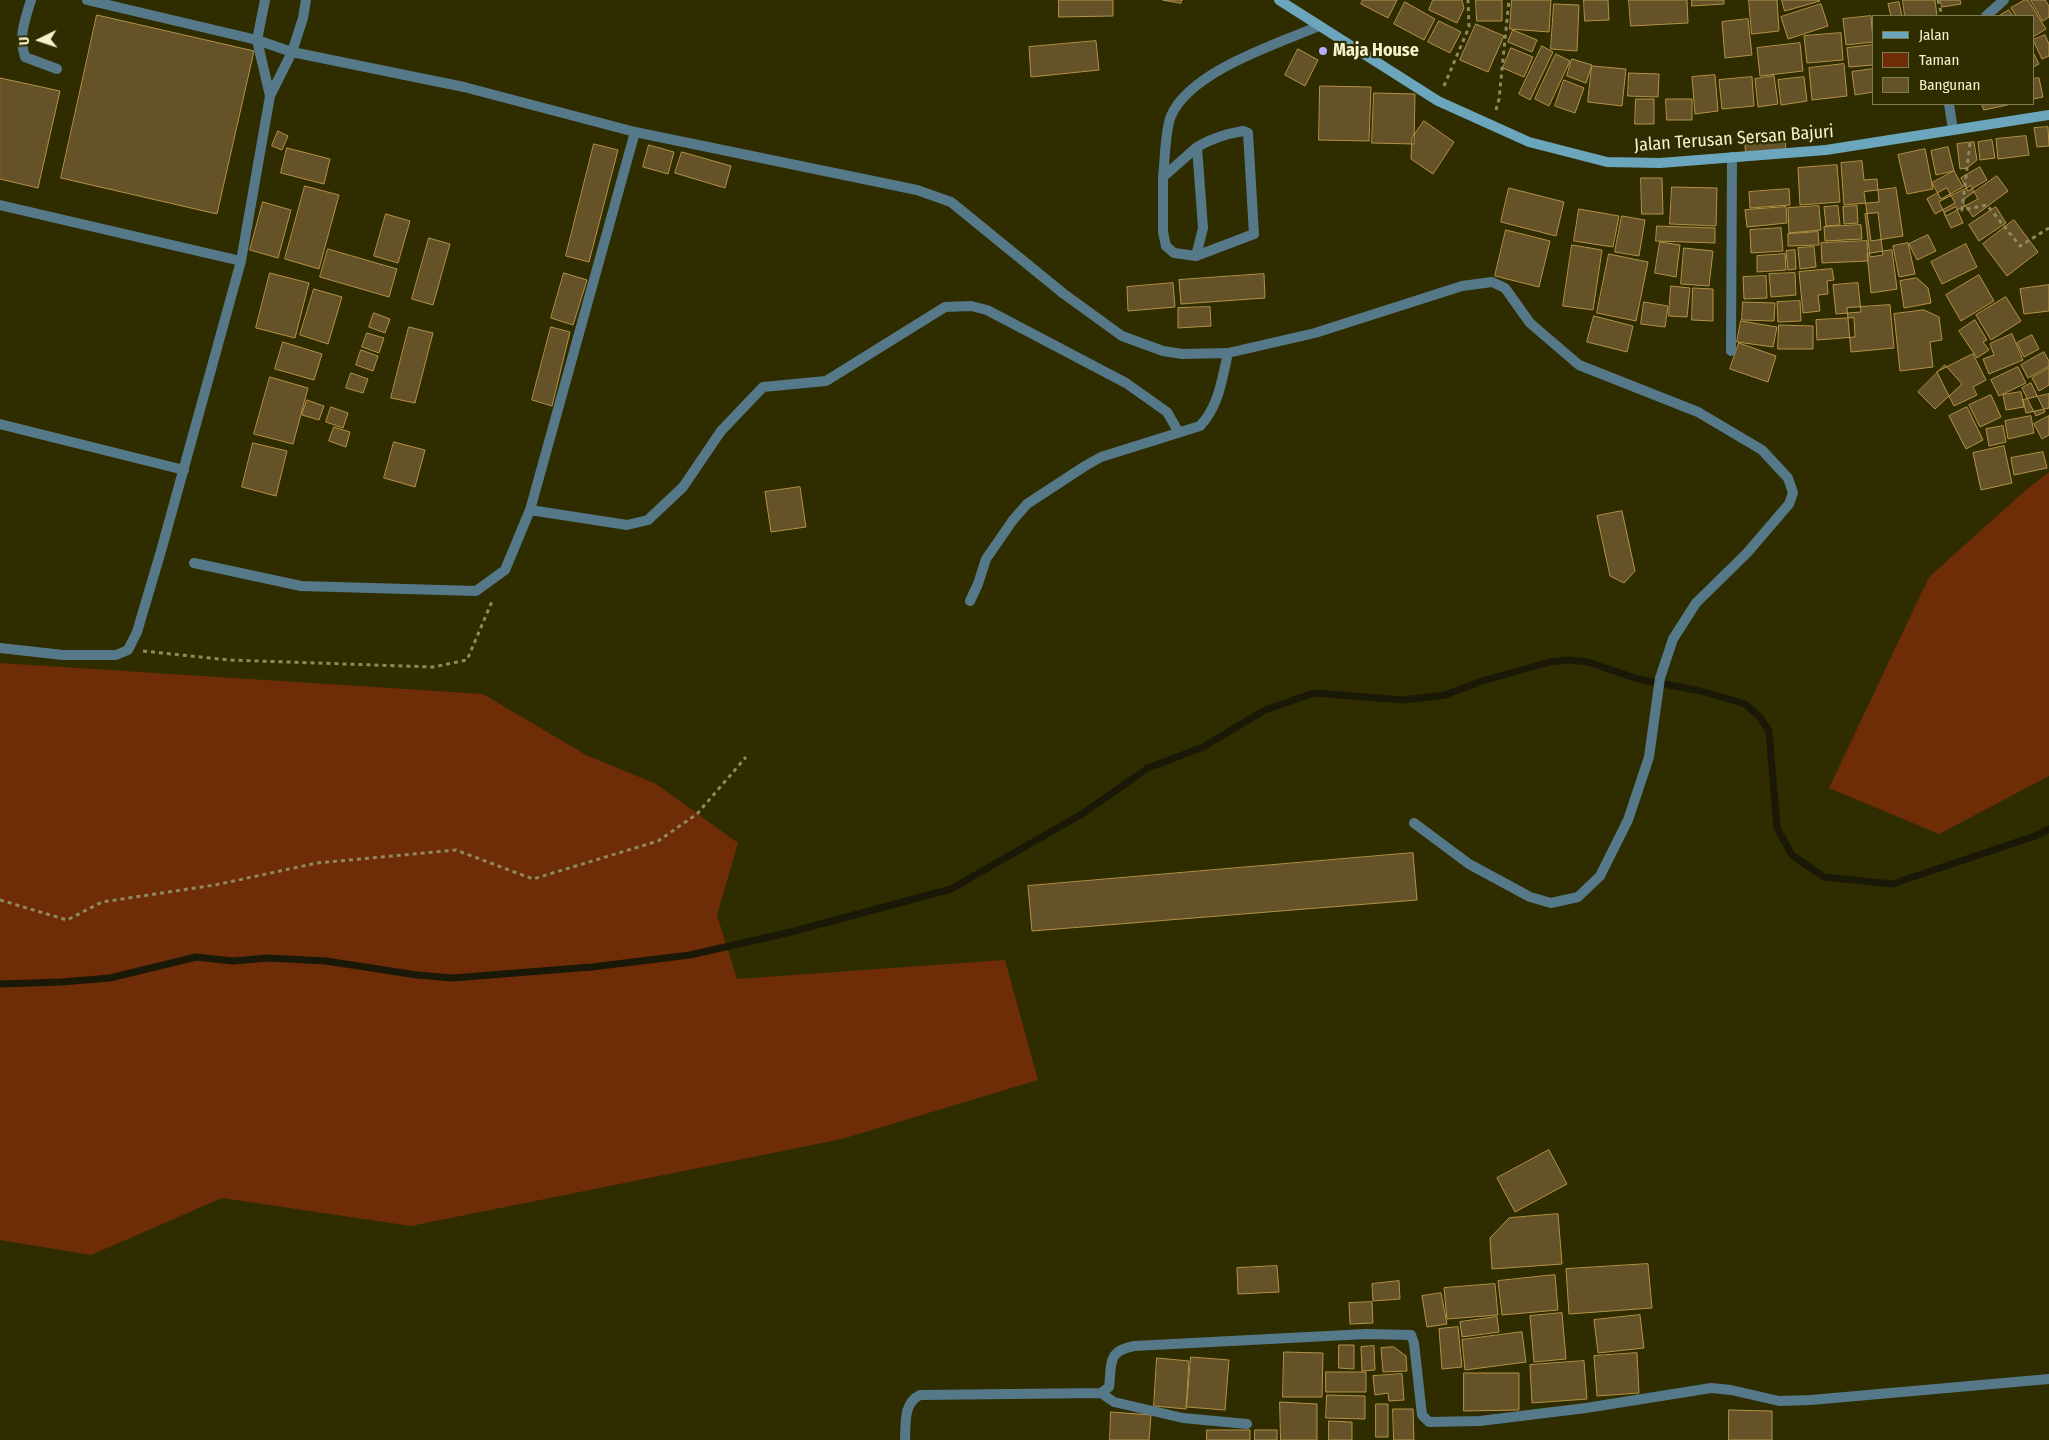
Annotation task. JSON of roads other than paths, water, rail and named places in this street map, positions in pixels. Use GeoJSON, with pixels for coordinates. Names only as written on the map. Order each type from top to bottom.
{"type":"FeatureCollection","features":[{"type":"Feature","properties":{"kind":"main road","name":"Jalan Terusan Sersan Bajuri"},"geometry":{"type":"LineString","coordinates":[[1279,0],[1438,101],[1529,142],[1607,162],[1660,163],[1826,150],[2049,115]]}},
{"type":"Feature","properties":{"kind":"street"},"geometry":{"type":"LineString","coordinates":[[30,0],[21,34],[21,46],[25,57],[57,69]]}},
{"type":"Feature","properties":{"kind":"street"},"geometry":{"type":"LineString","coordinates":[[87,0],[257,40],[292,52],[464,87],[635,132],[926,193],[951,202],[1064,294],[1122,336],[1162,351],[1182,354],[1228,353],[1315,333],[1462,286],[1492,282],[1505,288],[1530,323],[1579,366],[1698,412],[1762,450],[1788,478],[1792,494],[1789,504],[1746,553],[1696,603],[1673,639],[1660,678],[1649,757],[1628,820],[1600,876],[1578,897],[1551,903],[1530,897],[1469,864],[1414,823]]}},
{"type":"Feature","properties":{"kind":"street"},"geometry":{"type":"LineString","coordinates":[[265,0],[257,40],[270,96]]}},
{"type":"Feature","properties":{"kind":"street"},"geometry":{"type":"LineString","coordinates":[[0,648],[63,655],[116,655],[128,650],[136,632],[184,470],[241,261],[270,96],[292,52],[303,18],[306,0]]}},
{"type":"Feature","properties":{"kind":"street"},"geometry":{"type":"LineString","coordinates":[[1987,15],[2004,0]]}},
{"type":"Feature","properties":{"kind":"street"},"geometry":{"type":"LineString","coordinates":[[1163,177],[1197,147],[1213,137],[1243,131],[1248,133],[1254,234],[1196,256],[1174,253],[1166,246],[1163,232],[1163,177],[1170,118],[1182,99],[1212,74],[1234,62],[1319,26]]}},
{"type":"Feature","properties":{"kind":"street"},"geometry":{"type":"LineString","coordinates":[[1949,105],[1953,130]]}},
{"type":"Feature","properties":{"kind":"street"},"geometry":{"type":"LineString","coordinates":[[194,562],[301,586],[476,591],[505,570],[530,510],[635,132]]}},
{"type":"Feature","properties":{"kind":"street"},"geometry":{"type":"LineString","coordinates":[[1196,256],[1203,228],[1197,147]]}},
{"type":"Feature","properties":{"kind":"street"},"geometry":{"type":"LineString","coordinates":[[1731,351],[1732,156]]}},
{"type":"Feature","properties":{"kind":"street"},"geometry":{"type":"LineString","coordinates":[[0,205],[241,261]]}},
{"type":"Feature","properties":{"kind":"street"},"geometry":{"type":"LineString","coordinates":[[530,510],[627,525],[648,520],[683,487],[721,431],[763,387],[826,381],[945,307],[971,306],[987,310],[1126,383],[1167,412],[1178,432]]}},
{"type":"Feature","properties":{"kind":"street"},"geometry":{"type":"LineString","coordinates":[[970,601],[986,559],[1013,520],[1027,504],[1101,457],[1200,426],[1215,405],[1228,353]]}},
{"type":"Feature","properties":{"kind":"street"},"geometry":{"type":"LineString","coordinates":[[0,424],[184,470]]}},
{"type":"Feature","properties":{"kind":"street"},"geometry":{"type":"LineString","coordinates":[[1101,1393],[1109,1387],[1114,1355],[1121,1348],[1401,1333],[1411,1335],[1414,1343],[1422,1415],[1429,1422],[1480,1421],[1586,1408],[1694,1389],[1731,1390],[1779,1401],[1840,1398],[2049,1379]]}},
{"type":"Feature","properties":{"kind":"street"},"geometry":{"type":"LineString","coordinates":[[905,1440],[905,1417],[908,1408],[912,1401],[920,1395],[1101,1393],[1114,1402],[1183,1418],[1247,1424]]}},
{"type":"Feature","properties":{"kind":"waterway"},"geometry":{"type":"LineString","coordinates":[[0,984],[110,978],[196,957],[233,961],[268,958],[326,961],[417,975],[452,978],[592,967],[690,955],[791,932],[951,889],[1082,814],[1148,768],[1203,747],[1265,710],[1314,693],[1404,700],[1445,695],[1482,681],[1550,662],[1569,660],[1588,662],[1638,679],[1701,691],[1745,704],[1759,716],[1769,731],[1777,828],[1792,855],[1824,877],[1892,884],[2035,836],[2049,829]]}},
{"type":"Feature","properties":{"kind":"place","name":"Maja House"},"geometry":{"type":"Point","coordinates":[1323,51]}}]}
